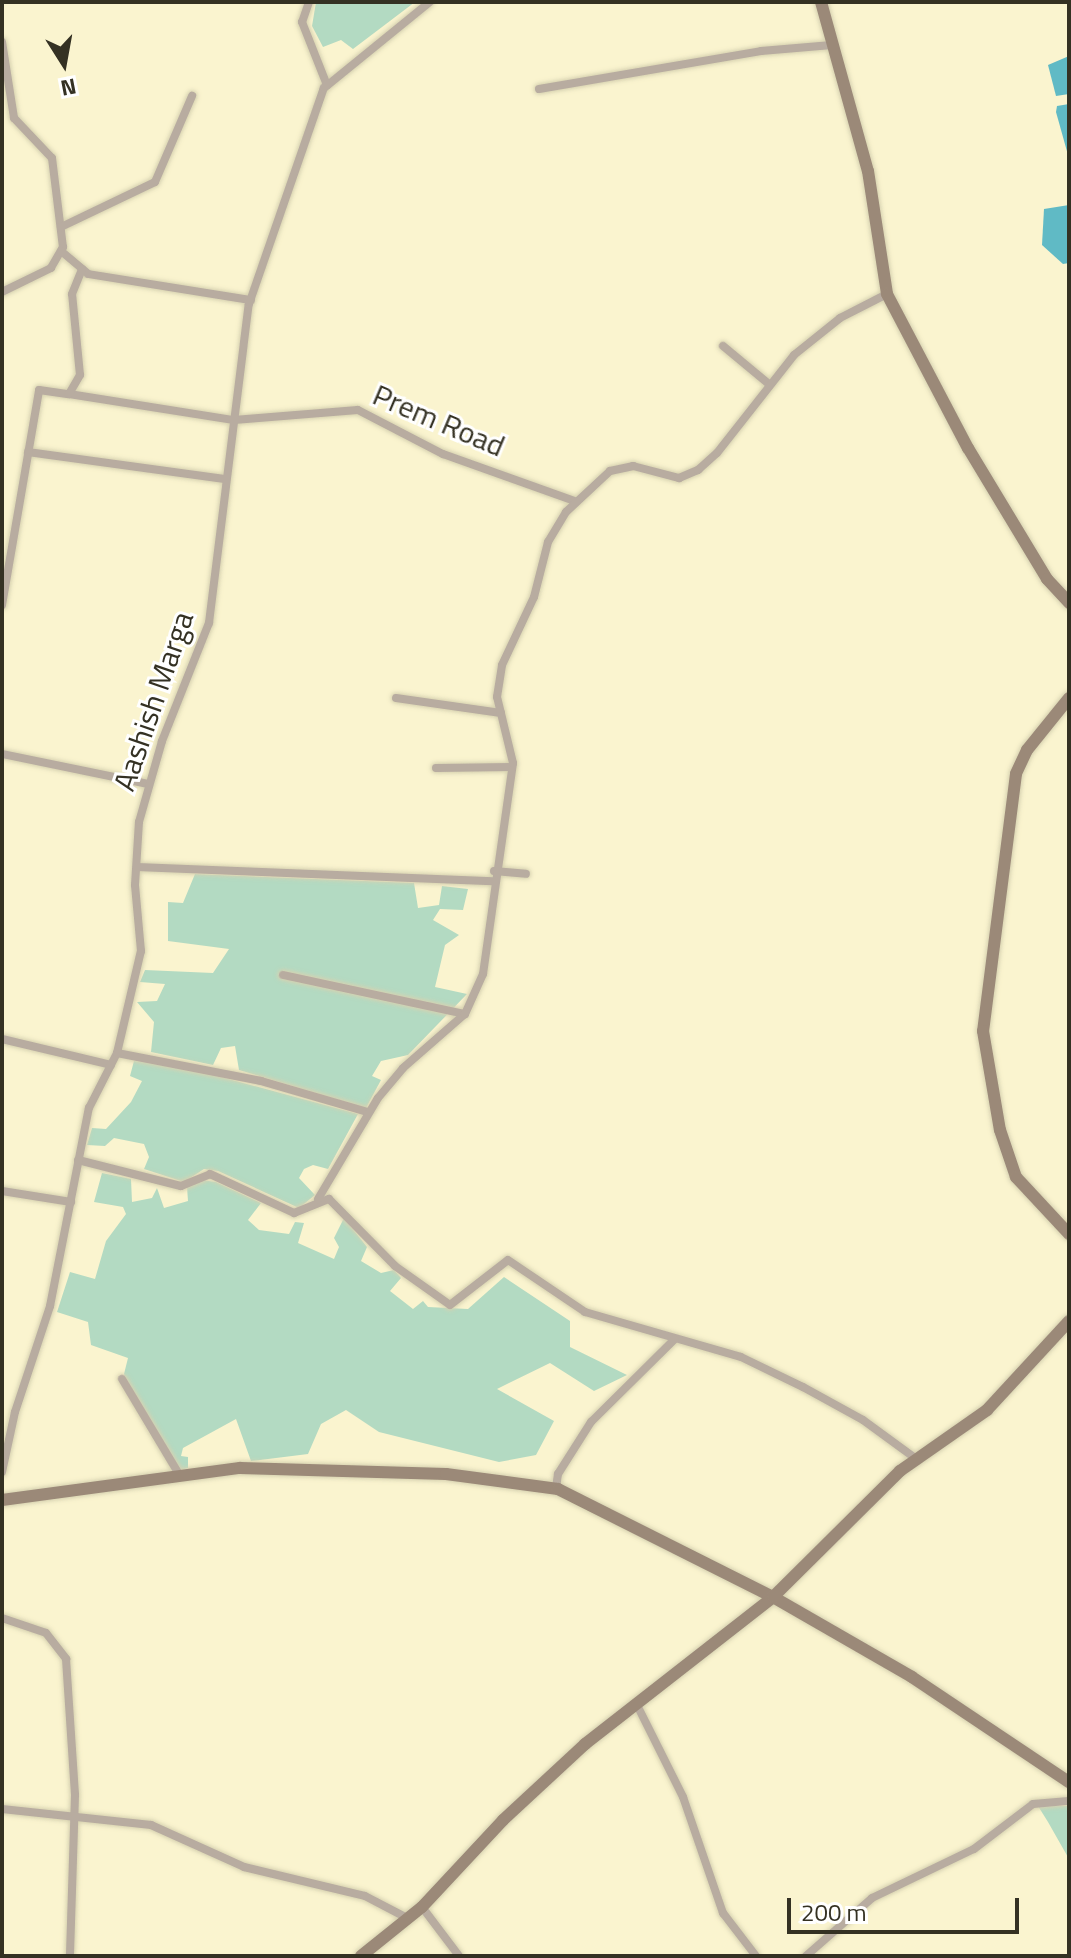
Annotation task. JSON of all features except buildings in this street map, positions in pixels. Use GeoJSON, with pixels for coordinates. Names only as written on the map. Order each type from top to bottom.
{"type":"FeatureCollection","features":[{"type":"Feature","properties":{"kind":"street"},"geometry":{"type":"LineString","coordinates":[[309,2],[302,22],[327,85],[430,2]]}},
{"type":"Feature","properties":{"kind":"street"},"geometry":{"type":"LineString","coordinates":[[821,2],[868,171],[887,294],[968,448],[1047,579],[1069,603]]}},
{"type":"Feature","properties":{"kind":"street"},"geometry":{"type":"LineString","coordinates":[[2,42],[14,118],[52,158],[61,227],[61,251],[51,268],[2,292]]}},
{"type":"Feature","properties":{"kind":"street"},"geometry":{"type":"LineString","coordinates":[[539,89],[761,51],[832,45]]}},
{"type":"Feature","properties":{"kind":"street","name":"Aashish Marga"},"geometry":{"type":"LineString","coordinates":[[2,1472],[50,1306],[89,1108],[117,1053],[141,951],[137,867],[139,822],[148,784],[209,623],[251,300],[287,205],[305,135],[327,85]]}},
{"type":"Feature","properties":{"kind":"street"},"geometry":{"type":"LineString","coordinates":[[61,227],[155,182],[192,96]]}},
{"type":"Feature","properties":{"kind":"street"},"geometry":{"type":"LineString","coordinates":[[61,251],[82,269],[251,300]]}},
{"type":"Feature","properties":{"kind":"street"},"geometry":{"type":"LineString","coordinates":[[69,394],[80,375],[72,294],[82,269]]}},
{"type":"Feature","properties":{"kind":"street"},"geometry":{"type":"LineString","coordinates":[[78,1160],[181,1186],[210,1174],[294,1213],[318,1199],[368,1112],[403,1068],[465,1014],[483,974],[494,871],[512,767],[512,744],[497,697],[502,665],[534,597],[548,542],[574,501],[610,471],[633,466],[679,478],[698,470],[717,453],[794,355],[840,318],[887,294]]}},
{"type":"Feature","properties":{"kind":"street"},"geometry":{"type":"LineString","coordinates":[[723,346],[769,384]]}},
{"type":"Feature","properties":{"kind":"street","name":"Prem Road"},"geometry":{"type":"LineString","coordinates":[[28,452],[39,390],[234,420],[358,410],[443,454],[574,501]]}},
{"type":"Feature","properties":{"kind":"street"},"geometry":{"type":"LineString","coordinates":[[2,605],[28,452],[226,479]]}},
{"type":"Feature","properties":{"kind":"street"},"geometry":{"type":"LineString","coordinates":[[396,698],[501,713]]}},
{"type":"Feature","properties":{"kind":"street"},"geometry":{"type":"LineString","coordinates":[[1069,698],[1027,750],[1016,774],[983,1031],[1000,1130],[1016,1177],[1069,1234]]}},
{"type":"Feature","properties":{"kind":"street"},"geometry":{"type":"LineString","coordinates":[[2,754],[148,784]]}},
{"type":"Feature","properties":{"kind":"street"},"geometry":{"type":"LineString","coordinates":[[436,768],[512,767]]}},
{"type":"Feature","properties":{"kind":"street"},"geometry":{"type":"LineString","coordinates":[[137,867],[493,881]]}},
{"type":"Feature","properties":{"kind":"street"},"geometry":{"type":"LineString","coordinates":[[494,871],[526,874]]}},
{"type":"Feature","properties":{"kind":"street"},"geometry":{"type":"LineString","coordinates":[[283,975],[465,1014]]}},
{"type":"Feature","properties":{"kind":"street"},"geometry":{"type":"LineString","coordinates":[[2,1039],[111,1065]]}},
{"type":"Feature","properties":{"kind":"street"},"geometry":{"type":"LineString","coordinates":[[117,1053],[261,1081],[368,1112]]}},
{"type":"Feature","properties":{"kind":"street"},"geometry":{"type":"LineString","coordinates":[[2,1191],[71,1202]]}},
{"type":"Feature","properties":{"kind":"street"},"geometry":{"type":"LineString","coordinates":[[318,1199],[329,1199],[395,1266],[439,1301],[450,1305],[459,1300],[508,1260],[585,1312],[741,1357],[803,1387],[863,1420],[915,1458]]}},
{"type":"Feature","properties":{"kind":"street"},"geometry":{"type":"LineString","coordinates":[[361,1956],[422,1907],[523,1800],[773,1597],[915,1458],[987,1410],[1069,1321]]}},
{"type":"Feature","properties":{"kind":"street"},"geometry":{"type":"LineString","coordinates":[[556,1488],[558,1474],[591,1422],[674,1340]]}},
{"type":"Feature","properties":{"kind":"street"},"geometry":{"type":"LineString","coordinates":[[122,1379],[180,1476]]}},
{"type":"Feature","properties":{"kind":"street"},"geometry":{"type":"LineString","coordinates":[[2,1500],[240,1468],[375,1471],[556,1488],[773,1597],[912,1677],[1069,1782]]}},
{"type":"Feature","properties":{"kind":"street"},"geometry":{"type":"LineString","coordinates":[[2,1618],[46,1633],[65,1654],[74,1816],[70,1956]]}},
{"type":"Feature","properties":{"kind":"street"},"geometry":{"type":"LineString","coordinates":[[637,1705],[683,1797],[723,1913],[756,1956]]}},
{"type":"Feature","properties":{"kind":"street"},"geometry":{"type":"LineString","coordinates":[[806,1956],[872,1898],[974,1849],[1033,1804],[1069,1801]]}},
{"type":"Feature","properties":{"kind":"street"},"geometry":{"type":"LineString","coordinates":[[2,1809],[151,1825],[244,1867],[365,1896],[409,1919]]}},
{"type":"Feature","properties":{"kind":"street"},"geometry":{"type":"LineString","coordinates":[[422,1907],[459,1956]]}},
{"type":"Feature","properties":{"kind":"green space"},"geometry":{"type":"Polygon","coordinates":[[[316,2],[415,2],[353,49],[341,40],[323,47],[312,26],[316,2]]]}},
{"type":"Feature","properties":{"kind":"green space"},"geometry":{"type":"Polygon","coordinates":[[[195,874],[414,883],[418,908],[439,905],[442,886],[468,889],[463,910],[440,909],[433,920],[459,935],[445,945],[435,987],[467,994],[408,1055],[381,1061],[372,1076],[381,1080],[366,1108],[239,1070],[235,1046],[221,1048],[213,1065],[151,1052],[154,1022],[137,1002],[157,1001],[165,984],[140,982],[145,970],[213,973],[229,949],[168,941],[168,902],[183,903],[195,874]]]}},
{"type":"Feature","properties":{"kind":"green space"},"geometry":{"type":"Polygon","coordinates":[[[134,1061],[177,1065],[358,1114],[328,1169],[313,1165],[304,1169],[299,1178],[315,1195],[299,1208],[218,1171],[204,1169],[184,1182],[144,1169],[149,1157],[144,1144],[114,1138],[105,1146],[87,1145],[92,1128],[106,1129],[131,1102],[142,1081],[130,1076],[134,1061]]]}},
{"type":"Feature","properties":{"kind":"green space"},"geometry":{"type":"Polygon","coordinates":[[[102,1173],[131,1179],[132,1202],[152,1198],[157,1188],[164,1208],[188,1201],[187,1187],[201,1180],[216,1182],[261,1203],[248,1220],[259,1230],[289,1234],[295,1222],[304,1223],[298,1243],[334,1259],[339,1247],[334,1238],[344,1218],[367,1247],[361,1261],[381,1273],[394,1270],[401,1278],[390,1291],[413,1309],[423,1301],[428,1307],[468,1309],[504,1277],[570,1321],[570,1347],[627,1375],[594,1391],[550,1363],[497,1389],[554,1421],[536,1455],[499,1462],[379,1432],[346,1410],[321,1424],[308,1454],[251,1461],[236,1419],[183,1448],[181,1456],[188,1457],[188,1468],[176,1471],[124,1374],[128,1358],[91,1345],[88,1322],[57,1312],[70,1272],[95,1279],[106,1241],[126,1214],[123,1207],[94,1202],[102,1173]]]}},
{"type":"Feature","properties":{"kind":"green space"},"geometry":{"type":"Polygon","coordinates":[[[1038,1806],[1069,1806],[1069,1859],[1048,1822],[1038,1806]]]}},
{"type":"Feature","properties":{"kind":"water"},"geometry":{"type":"Polygon","coordinates":[[[1069,56],[1069,94],[1056,96],[1048,65],[1069,56]]]}},
{"type":"Feature","properties":{"kind":"water"},"geometry":{"type":"Polygon","coordinates":[[[1069,104],[1068,155],[1056,112],[1057,106],[1069,104]]]}},
{"type":"Feature","properties":{"kind":"water"},"geometry":{"type":"Polygon","coordinates":[[[1069,205],[1069,263],[1063,264],[1042,245],[1044,209],[1069,205]]]}}]}
